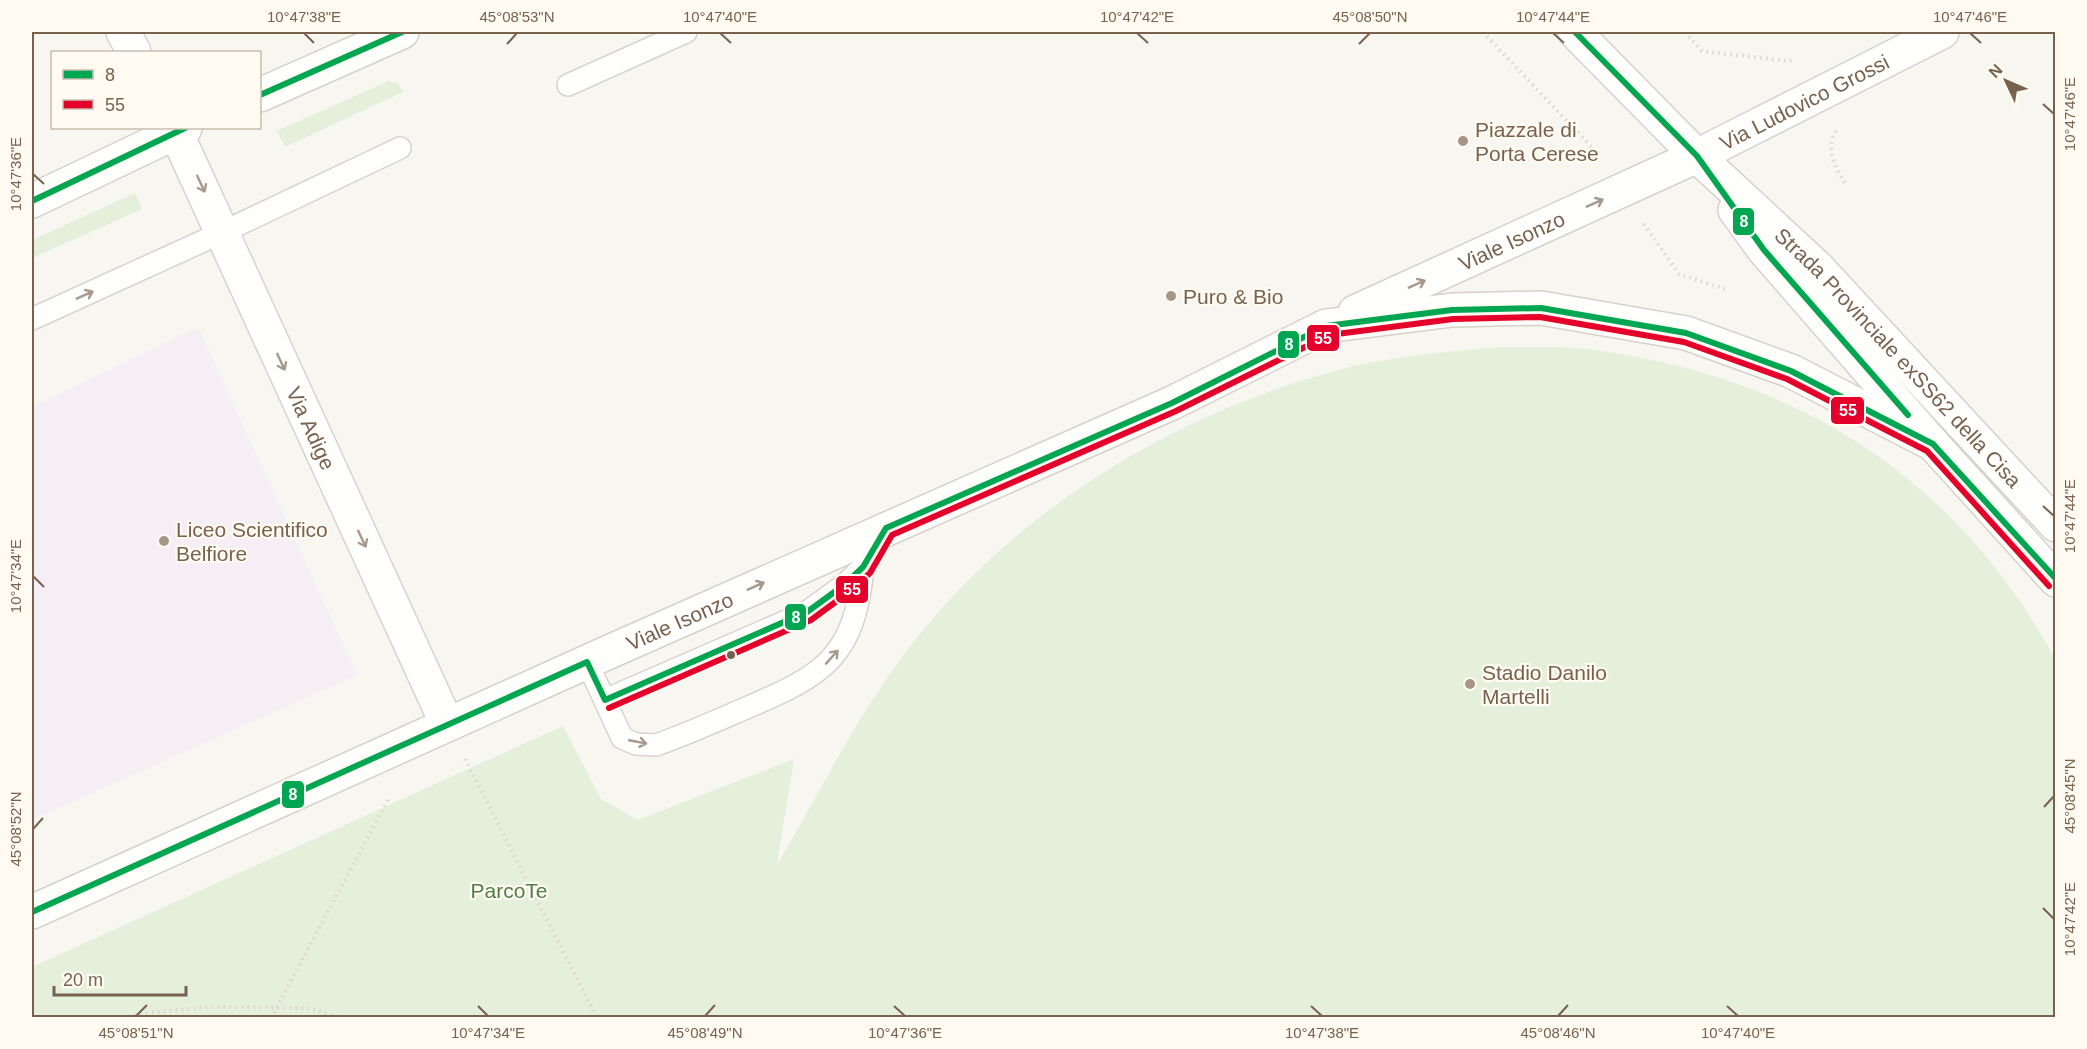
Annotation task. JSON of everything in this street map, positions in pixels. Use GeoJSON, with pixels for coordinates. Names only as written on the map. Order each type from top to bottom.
{"type":"FeatureCollection","features":[{"type":"Feature","properties":{"kind":"main road"},"geometry":{"type":"LineString","coordinates":[[123,32],[133,51]]}},
{"type":"Feature","properties":{"kind":"main road"},"geometry":{"type":"LineString","coordinates":[[261,95],[402,32]]}},
{"type":"Feature","properties":{"kind":"main road","name":"Via Ludovico Grossi"},"geometry":{"type":"LineString","coordinates":[[1698,156],[1942,32]]}},
{"type":"Feature","properties":{"kind":"main road"},"geometry":{"type":"LineString","coordinates":[[1579,33],[1698,156]]}},
{"type":"Feature","properties":{"kind":"main road"},"geometry":{"type":"LineString","coordinates":[[261,84],[274,77],[300,78]]}},
{"type":"Feature","properties":{"kind":"main road"},"geometry":{"type":"LineString","coordinates":[[44,196],[172,129]]}},
{"type":"Feature","properties":{"kind":"main road","name":"Via Adige"},"geometry":{"type":"LineString","coordinates":[[174,129],[447,724]]}},
{"type":"Feature","properties":{"kind":"main road","name":"Viale Isonzo"},"geometry":{"type":"LineString","coordinates":[[32,912],[447,724],[1172,403],[1326,326],[1698,156]]}},
{"type":"Feature","properties":{"kind":"main road","name":"Strada Provinciale exSS62 della Cisa"},"geometry":{"type":"LineString","coordinates":[[1698,156],[1764,250],[2055,580]]}},
{"type":"Feature","properties":{"kind":"main road","name":"Strada Provinciale exSS62 della Cisa"},"geometry":{"type":"LineString","coordinates":[[1698,156],[1817,267],[2055,525]]}},
{"type":"Feature","properties":{"kind":"main road","name":"Viale Isonzo"},"geometry":{"type":"LineString","coordinates":[[1326,326],[1452,310],[1542,308],[1686,333],[1791,371],[1933,444]]}},
{"type":"Feature","properties":{"kind":"lane"},"geometry":{"type":"LineString","coordinates":[[568,85],[686,32]]}},
{"type":"Feature","properties":{"kind":"lane"},"geometry":{"type":"LineString","coordinates":[[32,319],[400,148]]}},
{"type":"Feature","properties":{"kind":"lane"},"geometry":{"type":"LineString","coordinates":[[605,700],[807,612],[864,567],[886,528]]}},
{"type":"Feature","properties":{"kind":"lane"},"geometry":{"type":"LineString","coordinates":[[587,662],[622,738],[636,744],[656,745],[785,692],[808,679],[837,652],[855,619],[861,596],[864,567]]}},
{"type":"Feature","properties":{"kind":"path"},"geometry":{"type":"LineString","coordinates":[[1483,32],[1596,152]]}},
{"type":"Feature","properties":{"kind":"path"},"geometry":{"type":"LineString","coordinates":[[1685,32],[1702,51],[1789,62],[1798,57]]}},
{"type":"Feature","properties":{"kind":"path"},"geometry":{"type":"LineString","coordinates":[[1838,129],[1832,137],[1832,153],[1836,170],[1845,183]]}},
{"type":"Feature","properties":{"kind":"path"},"geometry":{"type":"LineString","coordinates":[[1641,220],[1679,274],[1725,289]]}},
{"type":"Feature","properties":{"kind":"path"},"geometry":{"type":"LineString","coordinates":[[447,724],[597,1017]]}},
{"type":"Feature","properties":{"kind":"path"},"geometry":{"type":"LineString","coordinates":[[271,1017],[391,794]]}},
{"type":"Feature","properties":{"kind":"path"},"geometry":{"type":"LineString","coordinates":[[129,1017],[136,1014],[209,1007],[307,1008],[343,1017]]}},
{"type":"Feature","properties":{"kind":"shaded area","name":"Liceo Scientifico Belfiore"},"geometry":{"type":"Polygon","coordinates":[[[198,327],[357,675],[32,820],[32,407],[198,327]]]}},
{"type":"Feature","properties":{"kind":"green space"},"geometry":{"type":"Polygon","coordinates":[[[389,81],[398,83],[403,92],[285,147],[277,131],[389,81]]]}},
{"type":"Feature","properties":{"kind":"green space"},"geometry":{"type":"Polygon","coordinates":[[[135,193],[142,209],[32,258],[32,240],[135,193]]]}},
{"type":"Feature","properties":{"kind":"green space","name":"Stadio Danilo Martelli"},"geometry":{"type":"Polygon","coordinates":[[[1502,347],[1588,349],[1663,362],[1734,383],[1800,410],[1862,445],[1918,487],[1969,537],[2015,594],[2055,659],[2055,1017],[32,1017],[32,967],[563,726],[601,799],[638,820],[794,759],[777,865],[859,721],[895,666],[957,592],[1002,548],[1051,508],[1158,441],[1215,413],[1274,390],[1334,371],[1375,362],[1417,355],[1502,347]]]}},
{"type":"Feature","properties":{"kind":"transit line","name":"8"},"geometry":{"type":"LineString","coordinates":[[261,95],[402,32]]}},
{"type":"Feature","properties":{"kind":"transit line","name":"8"},"geometry":{"type":"LineString","coordinates":[[1575,32],[1697,156],[1764,250],[1908,415]]}},
{"type":"Feature","properties":{"kind":"transit line","name":"8"},"geometry":{"type":"LineString","coordinates":[[32,201],[183,129]]}},
{"type":"Feature","properties":{"kind":"transit line","name":"8"},"geometry":{"type":"LineString","coordinates":[[32,912],[587,662],[605,700],[807,612],[844,585],[863,567],[886,528],[1172,403],[1326,326],[1452,310],[1541,308],[1686,333],[1791,371],[1933,444],[2056,579]]}},
{"type":"Feature","properties":{"kind":"transit line","name":"55"},"geometry":{"type":"LineString","coordinates":[[609,708],[811,620],[870,573],[892,535],[1176,411],[1329,335],[1453,319],[1540,317],[1684,342],[1787,379],[1927,451],[2049,586]]}},
{"type":"Feature","properties":{"kind":"place","name":"Piazzale di Porta Cerese"},"geometry":{"type":"Point","coordinates":[1463,141]}},
{"type":"Feature","properties":{"kind":"place","name":"Puro & Bio"},"geometry":{"type":"Point","coordinates":[1171,296]}},
{"type":"Feature","properties":{"kind":"place","name":"Liceo Scientifico Belfiore"},"geometry":{"type":"Point","coordinates":[164,541]}},
{"type":"Feature","properties":{"kind":"place","name":"Stadio Danilo Martelli"},"geometry":{"type":"Point","coordinates":[1470,684]}},
{"type":"Feature","properties":{"kind":"park label","name":"ParcoTe"},"geometry":{"type":"Point","coordinates":[509,890]}}]}
